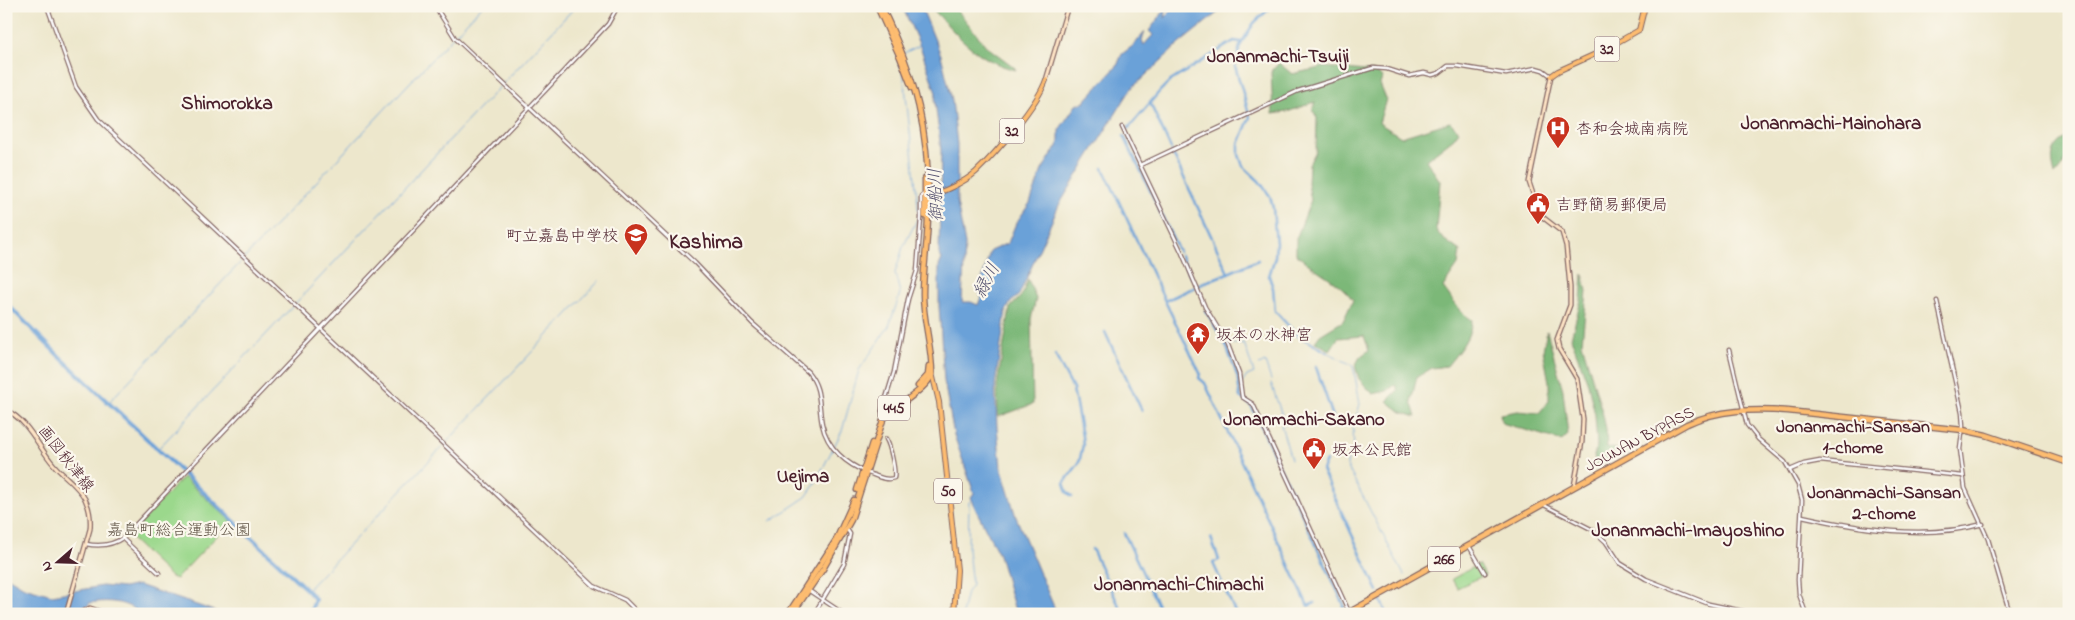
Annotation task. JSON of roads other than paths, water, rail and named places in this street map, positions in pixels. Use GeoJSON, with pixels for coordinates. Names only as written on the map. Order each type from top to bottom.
{"type":"FeatureCollection","features":[{"type":"Feature","properties":{"kind":"highway"},"geometry":{"type":"LineString","coordinates":[[879,6],[916,100],[923,138],[930,194],[920,298],[931,372]]}},
{"type":"Feature","properties":{"kind":"highway","name":"445"},"geometry":{"type":"LineString","coordinates":[[790,614],[846,527],[865,471],[875,431],[885,415],[924,381],[931,372]]}},
{"type":"Feature","properties":{"kind":"highway","name":"JOUNAN BYPASS"},"geometry":{"type":"LineString","coordinates":[[1574,486],[1693,421],[1724,412],[1742,410],[1788,411],[1963,430],[1986,435],[2069,463]]}},
{"type":"Feature","properties":{"kind":"highway","name":"266"},"geometry":{"type":"LineString","coordinates":[[1348,613],[1574,486]]}},
{"type":"Feature","properties":{"kind":"main road"},"geometry":{"type":"LineString","coordinates":[[1046,80],[1068,6]]}},
{"type":"Feature","properties":{"kind":"main road","name":"32"},"geometry":{"type":"LineString","coordinates":[[1551,76],[1602,51],[1640,29],[1645,6]]}},
{"type":"Feature","properties":{"kind":"main road"},"geometry":{"type":"LineString","coordinates":[[1551,76],[1529,182],[1540,215],[1562,232],[1566,246],[1570,304],[1557,340],[1559,349],[1578,379],[1582,407],[1582,442],[1574,486]]}},
{"type":"Feature","properties":{"kind":"main road","name":"32"},"geometry":{"type":"LineString","coordinates":[[930,194],[969,177],[980,168],[1029,110],[1043,91],[1046,80]]}},
{"type":"Feature","properties":{"kind":"main road","name":"50"},"geometry":{"type":"LineString","coordinates":[[931,372],[938,397],[957,570],[954,614]]}},
{"type":"Feature","properties":{"kind":"main road","name":"画図秋津線"},"geometry":{"type":"LineString","coordinates":[[6,410],[26,425],[48,458],[84,497],[90,516],[90,530],[66,614]]}},
{"type":"Feature","properties":{"kind":"main road"},"geometry":{"type":"LineString","coordinates":[[79,614],[90,608],[106,614]]}},
{"type":"Feature","properties":{"kind":"street"},"geometry":{"type":"LineString","coordinates":[[47,6],[72,77],[88,106],[122,142],[594,586],[625,600],[639,614]]}},
{"type":"Feature","properties":{"kind":"street"},"geometry":{"type":"LineString","coordinates":[[435,6],[455,38],[695,263],[752,323],[808,372],[814,379],[820,393],[822,423],[827,439],[845,460],[865,471],[886,479],[894,478],[896,472],[886,440]]}},
{"type":"Feature","properties":{"kind":"street"},"geometry":{"type":"LineString","coordinates":[[86,544],[100,546],[122,538],[608,24],[618,6]]}},
{"type":"Feature","properties":{"kind":"street"},"geometry":{"type":"LineString","coordinates":[[1140,165],[1298,91],[1373,68],[1380,67],[1409,76],[1439,73],[1448,66],[1478,68],[1506,74],[1536,68],[1543,70],[1551,76]]}},
{"type":"Feature","properties":{"kind":"street"},"geometry":{"type":"LineString","coordinates":[[1122,127],[1205,308],[1228,345],[1238,374],[1242,397],[1253,406],[1348,613]]}},
{"type":"Feature","properties":{"kind":"street"},"geometry":{"type":"LineString","coordinates":[[885,415],[882,411],[894,372],[908,299],[918,272],[922,218],[920,198],[921,195],[930,194]]}},
{"type":"Feature","properties":{"kind":"street"},"geometry":{"type":"LineString","coordinates":[[1937,301],[1960,400],[1963,430],[1960,449],[1963,476],[1968,496],[1983,524],[2010,614]]}},
{"type":"Feature","properties":{"kind":"street"},"geometry":{"type":"LineString","coordinates":[[1729,350],[1742,410],[1749,430],[1779,456],[1790,470],[1800,490],[1802,516],[1798,587],[1806,614]]}},
{"type":"Feature","properties":{"kind":"street"},"geometry":{"type":"LineString","coordinates":[[1790,470],[1804,464],[1820,461],[1963,476]]}},
{"type":"Feature","properties":{"kind":"street"},"geometry":{"type":"LineString","coordinates":[[1541,503],[1594,530],[1606,542],[1620,563],[1655,584],[1713,606],[1757,614]]}},
{"type":"Feature","properties":{"kind":"street"},"geometry":{"type":"LineString","coordinates":[[1802,516],[1863,529],[1897,531],[1962,529],[1983,524]]}},
{"type":"Feature","properties":{"kind":"street"},"geometry":{"type":"LineString","coordinates":[[814,614],[844,564],[850,532],[846,527]]}},
{"type":"Feature","properties":{"kind":"street"},"geometry":{"type":"LineString","coordinates":[[122,538],[159,574]]}},
{"type":"Feature","properties":{"kind":"street"},"geometry":{"type":"LineString","coordinates":[[1469,546],[1485,573]]}},
{"type":"Feature","properties":{"kind":"street"},"geometry":{"type":"LineString","coordinates":[[807,589],[844,614]]}},
{"type":"Feature","properties":{"kind":"water","name":"緑川"},"geometry":{"type":"Polygon","coordinates":[[[902,6],[921,6],[941,55],[952,100],[957,144],[957,203],[965,244],[962,302],[971,302],[978,305],[981,297],[979,290],[990,251],[1008,243],[1016,223],[1030,203],[1042,170],[1059,143],[1059,130],[1076,105],[1083,103],[1117,66],[1122,54],[1134,45],[1145,32],[1142,40],[1144,45],[1153,35],[1149,31],[1166,8],[1165,18],[1174,6],[1226,6],[1180,43],[1131,89],[1059,205],[1019,295],[1011,302],[1006,311],[995,385],[1001,467],[1016,517],[1057,614],[1016,614],[999,555],[971,497],[974,493],[954,435],[944,381],[939,306],[939,266],[942,259],[939,254],[941,150],[935,101],[936,93],[920,46],[902,6]]]}},
{"type":"Feature","properties":{"kind":"water"},"geometry":{"type":"Polygon","coordinates":[[[6,576],[24,587],[52,595],[102,586],[124,588],[138,585],[223,614],[142,614],[123,604],[104,602],[89,603],[89,605],[63,614],[6,614],[6,610],[10,609],[6,605],[6,576]]]}},
{"type":"Feature","properties":{"kind":"waterway"},"geometry":{"type":"LineString","coordinates":[[109,402],[482,6]]}},
{"type":"Feature","properties":{"kind":"waterway"},"geometry":{"type":"LineString","coordinates":[[158,449],[576,6]]}},
{"type":"Feature","properties":{"kind":"waterway"},"geometry":{"type":"LineString","coordinates":[[1272,6],[1254,23],[1247,34],[1240,46],[1235,66],[1250,117],[1239,144],[1239,155],[1243,166],[1259,181],[1270,196],[1273,208],[1276,243],[1275,257],[1269,276],[1273,288],[1275,311],[1297,335],[1327,352]]}},
{"type":"Feature","properties":{"kind":"waterway"},"geometry":{"type":"LineString","coordinates":[[1127,130],[1169,82],[1234,41],[1241,42]]}},
{"type":"Feature","properties":{"kind":"waterway"},"geometry":{"type":"LineString","coordinates":[[904,53],[921,45]]}},
{"type":"Feature","properties":{"kind":"waterway","name":"御船川"},"geometry":{"type":"LineString","coordinates":[[770,521],[806,497],[813,487],[842,431],[859,370],[889,326],[900,293],[895,273],[903,247],[919,216],[904,77],[898,56]]}},
{"type":"Feature","properties":{"kind":"waterway"},"geometry":{"type":"LineString","coordinates":[[1150,103],[1171,149]]}},
{"type":"Feature","properties":{"kind":"waterway"},"geometry":{"type":"LineString","coordinates":[[1124,136],[1138,165]]}},
{"type":"Feature","properties":{"kind":"waterway"},"geometry":{"type":"LineString","coordinates":[[1172,152],[1212,238]]}},
{"type":"Feature","properties":{"kind":"waterway"},"geometry":{"type":"LineString","coordinates":[[1139,167],[1179,252]]}},
{"type":"Feature","properties":{"kind":"waterway"},"geometry":{"type":"LineString","coordinates":[[1103,168],[1108,179]]}},
{"type":"Feature","properties":{"kind":"waterway"},"geometry":{"type":"LineString","coordinates":[[1109,180],[1149,267]]}},
{"type":"Feature","properties":{"kind":"waterway"},"geometry":{"type":"LineString","coordinates":[[1198,285],[1228,273],[1213,240]]}},
{"type":"Feature","properties":{"kind":"waterway"},"geometry":{"type":"LineString","coordinates":[[1181,256],[1191,277]]}},
{"type":"Feature","properties":{"kind":"waterway"},"geometry":{"type":"LineString","coordinates":[[1228,273],[1258,260]]}},
{"type":"Feature","properties":{"kind":"waterway"},"geometry":{"type":"LineString","coordinates":[[1150,269],[1165,301],[1195,287]]}},
{"type":"Feature","properties":{"kind":"waterway"},"geometry":{"type":"LineString","coordinates":[[307,590],[599,281]]}},
{"type":"Feature","properties":{"kind":"waterway"},"geometry":{"type":"LineString","coordinates":[[1165,301],[1200,373],[1199,378],[1205,383],[1308,606],[1315,603]]}},
{"type":"Feature","properties":{"kind":"waterway"},"geometry":{"type":"LineString","coordinates":[[6,303],[59,356],[307,590],[315,599],[310,614]]}},
{"type":"Feature","properties":{"kind":"waterway"},"geometry":{"type":"LineString","coordinates":[[1206,311],[1226,345],[1238,378],[1240,397],[1251,405],[1344,605],[1343,611]]}},
{"type":"Feature","properties":{"kind":"waterway"},"geometry":{"type":"LineString","coordinates":[[1105,332],[1142,411]]}},
{"type":"Feature","properties":{"kind":"waterway"},"geometry":{"type":"LineString","coordinates":[[1234,344],[1244,343],[1254,373],[1247,376],[1242,383]]}},
{"type":"Feature","properties":{"kind":"waterway"},"geometry":{"type":"LineString","coordinates":[[1327,352],[1352,365],[1354,370],[1360,404],[1353,427],[1354,451],[1348,457],[1347,466],[1404,575]]}},
{"type":"Feature","properties":{"kind":"waterway"},"geometry":{"type":"LineString","coordinates":[[1055,355],[1073,389],[1082,436],[1083,445],[1079,463],[1064,483],[1067,492],[1072,496]]}},
{"type":"Feature","properties":{"kind":"waterway"},"geometry":{"type":"LineString","coordinates":[[1259,365],[1265,362],[1271,380]]}},
{"type":"Feature","properties":{"kind":"waterway"},"geometry":{"type":"LineString","coordinates":[[1316,367],[1333,417],[1333,425]]}},
{"type":"Feature","properties":{"kind":"waterway"},"geometry":{"type":"LineString","coordinates":[[1271,383],[1285,424],[1281,425],[1291,459]]}},
{"type":"Feature","properties":{"kind":"waterway"},"geometry":{"type":"LineString","coordinates":[[6,434],[10,447],[10,452],[6,455]]}},
{"type":"Feature","properties":{"kind":"waterway"},"geometry":{"type":"LineString","coordinates":[[1326,461],[1322,470],[1378,591]]}},
{"type":"Feature","properties":{"kind":"waterway"},"geometry":{"type":"LineString","coordinates":[[962,614],[967,592],[972,585],[968,550],[969,502],[972,499]]}},
{"type":"Feature","properties":{"kind":"waterway"},"geometry":{"type":"LineString","coordinates":[[1124,533],[1162,614]]}},
{"type":"Feature","properties":{"kind":"waterway"},"geometry":{"type":"LineString","coordinates":[[1211,538],[1219,560],[1213,563],[1236,614]]}},
{"type":"Feature","properties":{"kind":"waterway"},"geometry":{"type":"LineString","coordinates":[[1092,549],[1123,614]]}},
{"type":"Feature","properties":{"kind":"waterway"},"geometry":{"type":"LineString","coordinates":[[1380,599],[1387,614]]}},
{"type":"Feature","properties":{"kind":"waterway"},"geometry":{"type":"LineString","coordinates":[[473,614],[476,610]]}},
{"type":"Feature","properties":{"kind":"place","name":"杏和会城南病院"},"geometry":{"type":"Point","coordinates":[1558,149]}},
{"type":"Feature","properties":{"kind":"place","name":"吉野簡易郵便局"},"geometry":{"type":"Point","coordinates":[1538,225]}},
{"type":"Feature","properties":{"kind":"place","name":"町立嘉島中学校"},"geometry":{"type":"Point","coordinates":[636,256]}},
{"type":"Feature","properties":{"kind":"place","name":"坂本の水神宮"},"geometry":{"type":"Point","coordinates":[1198,355]}},
{"type":"Feature","properties":{"kind":"place","name":"坂本公民館"},"geometry":{"type":"Point","coordinates":[1314,470]}},
{"type":"Feature","properties":{"kind":"district","name":"Jonanmachi-Tsuiji"},"geometry":{"type":"Point","coordinates":[1278,55]}},
{"type":"Feature","properties":{"kind":"district","name":"Shimorokka"},"geometry":{"type":"Point","coordinates":[227,102]}},
{"type":"Feature","properties":{"kind":"district","name":"Jonanmachi-Mainohara"},"geometry":{"type":"Point","coordinates":[1831,122]}},
{"type":"Feature","properties":{"kind":"district","name":"Kashima"},"geometry":{"type":"Point","coordinates":[706,241]}},
{"type":"Feature","properties":{"kind":"district","name":"Jonanmachi-Sakano"},"geometry":{"type":"Point","coordinates":[1304,418]}},
{"type":"Feature","properties":{"kind":"district","name":"Jonanmachi-Sansan 1-chome"},"geometry":{"type":"Point","coordinates":[1853,436]}},
{"type":"Feature","properties":{"kind":"district","name":"Uejima"},"geometry":{"type":"Point","coordinates":[803,475]}},
{"type":"Feature","properties":{"kind":"district","name":"Jonanmachi-Sansan 2-chome"},"geometry":{"type":"Point","coordinates":[1884,502]}},
{"type":"Feature","properties":{"kind":"district","name":"Jonanmachi-Imayoshino"},"geometry":{"type":"Point","coordinates":[1688,529]}},
{"type":"Feature","properties":{"kind":"district","name":"Jonanmachi-Chimachi"},"geometry":{"type":"Point","coordinates":[1179,583]}},
{"type":"Feature","properties":{"kind":"park label","name":"嘉島町総合運動公園"},"geometry":{"type":"Point","coordinates":[179,529]}}]}
